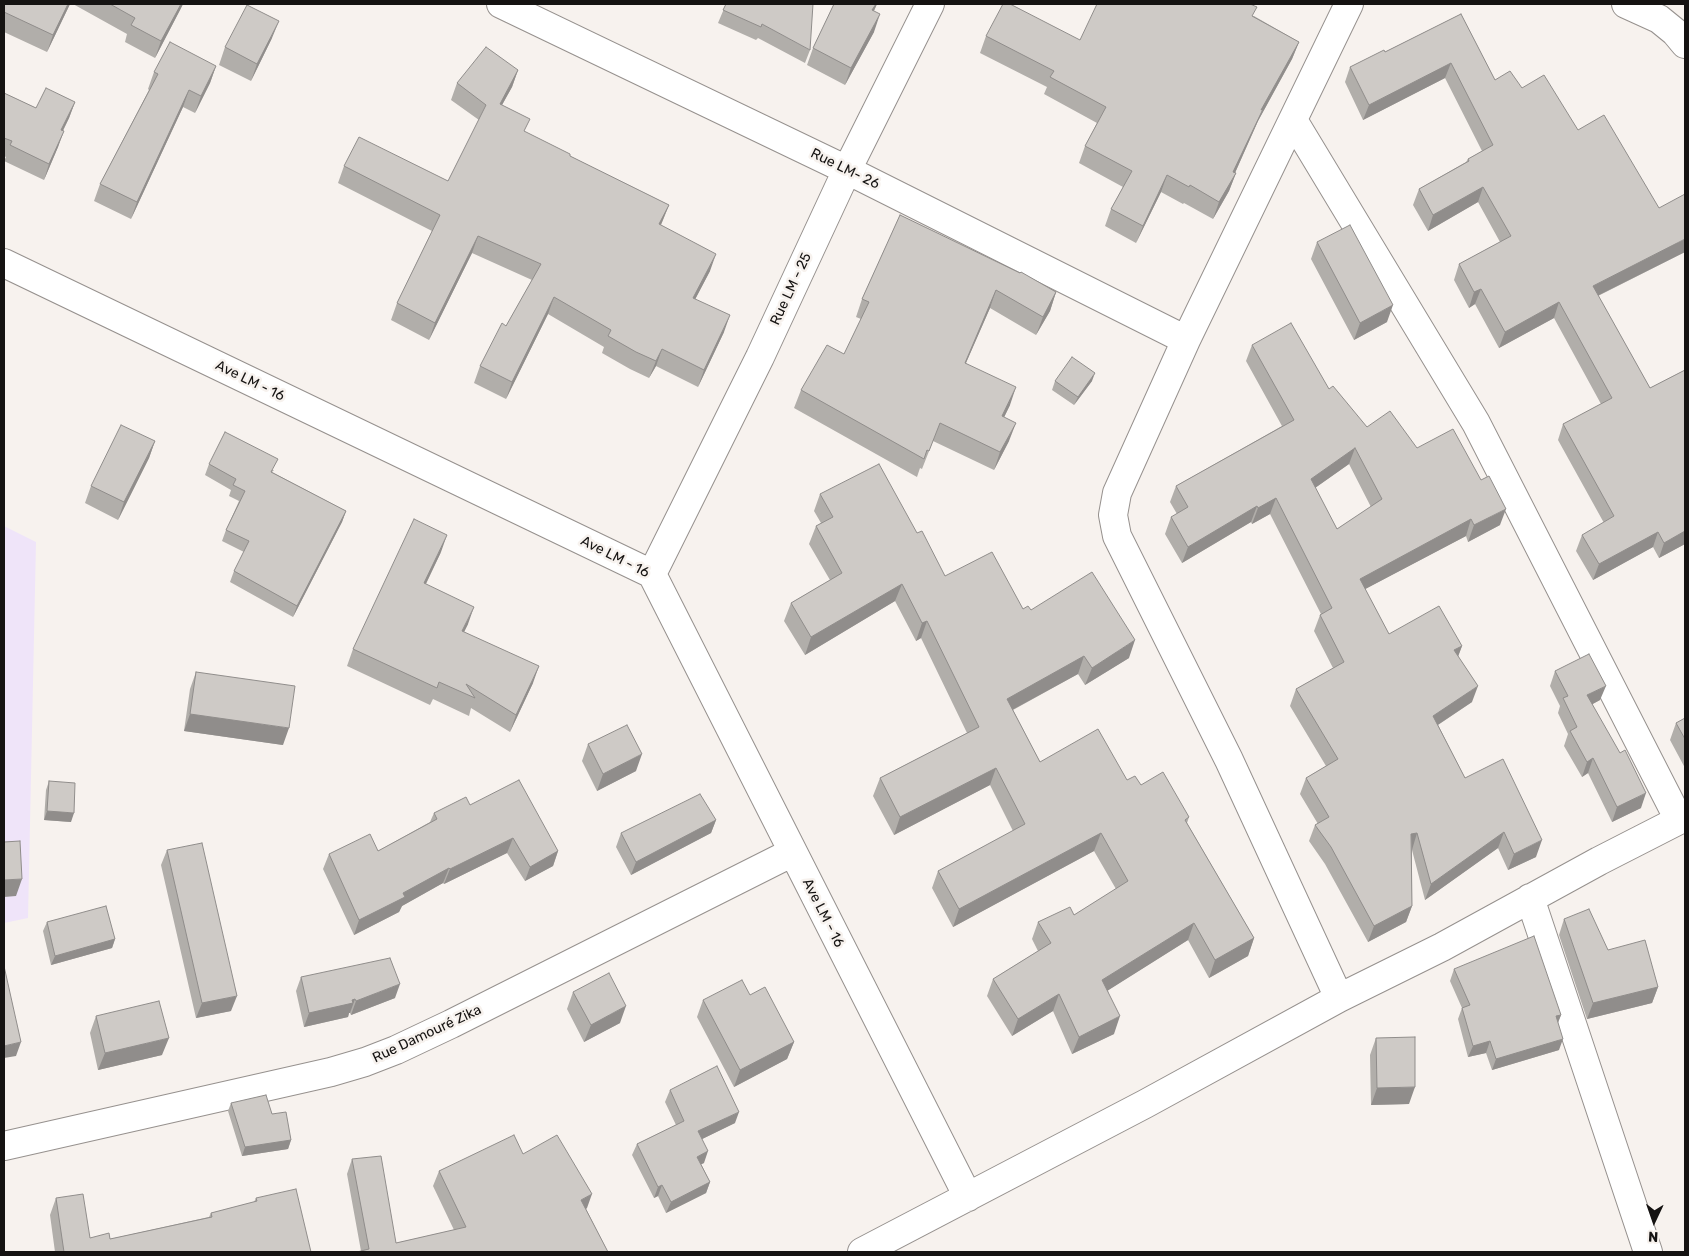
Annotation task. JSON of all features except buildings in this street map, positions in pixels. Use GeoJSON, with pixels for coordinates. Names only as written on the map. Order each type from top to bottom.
{"type":"FeatureCollection","features":[{"type":"Feature","properties":{"kind":"street","name":"Rue LM- 26"},"geometry":{"type":"LineString","coordinates":[[501,4],[846,170],[1186,340]]}},
{"type":"Feature","properties":{"kind":"street","name":"Rue LM - 25"},"geometry":{"type":"LineString","coordinates":[[652,574],[760,357],[846,170],[930,4]]}},
{"type":"Feature","properties":{"kind":"street"},"geometry":{"type":"LineString","coordinates":[[1339,998],[1229,760],[1117,536],[1113,515],[1117,493],[1186,340],[1349,4]]}},
{"type":"Feature","properties":{"kind":"street"},"geometry":{"type":"LineString","coordinates":[[1626,4],[1659,19],[1675,32],[1685,44]]}},
{"type":"Feature","properties":{"kind":"street"},"geometry":{"type":"LineString","coordinates":[[862,1252],[1144,1104],[1339,998],[1442,947],[1530,898],[1682,819],[1476,423],[1293,120]]}},
{"type":"Feature","properties":{"kind":"street","name":"Ave LM - 16"},"geometry":{"type":"LineString","coordinates":[[4,263],[652,574],[968,1197]]}},
{"type":"Feature","properties":{"kind":"street","name":"Rue Damouré Zika"},"geometry":{"type":"LineString","coordinates":[[4,1146],[331,1072],[365,1062],[396,1050],[451,1024],[793,852]]}},
{"type":"Feature","properties":{"kind":"street"},"geometry":{"type":"LineString","coordinates":[[1530,898],[1648,1252]]}},
{"type":"Feature","properties":{"kind":"shaded area"},"geometry":{"type":"Polygon","coordinates":[[[4,526],[36,542],[28,918],[4,923],[4,526]]]}}]}
